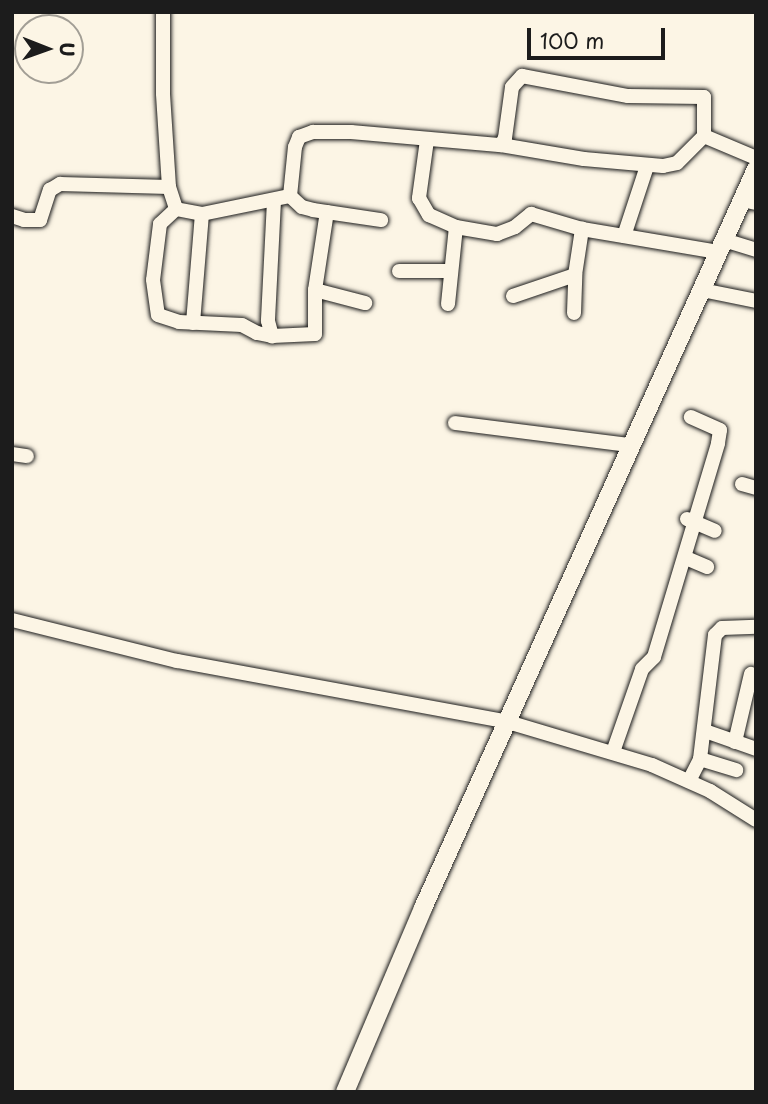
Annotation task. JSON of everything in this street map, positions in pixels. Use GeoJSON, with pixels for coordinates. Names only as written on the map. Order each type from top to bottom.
{"type":"FeatureCollection","features":[{"type":"Feature","properties":{"kind":"main road"},"geometry":{"type":"LineString","coordinates":[[345,1092],[422,908],[508,722],[630,445],[721,246],[749,202],[756,169]]}},
{"type":"Feature","properties":{"kind":"street"},"geometry":{"type":"LineString","coordinates":[[163,12],[163,93],[169,187],[176,209]]}},
{"type":"Feature","properties":{"kind":"street"},"geometry":{"type":"LineString","coordinates":[[290,196],[295,148],[303,134],[351,132],[427,141],[501,145],[647,166],[677,163],[704,136],[704,97],[628,96],[522,76],[512,87],[505,138],[501,145]]}},
{"type":"Feature","properties":{"kind":"street"},"geometry":{"type":"LineString","coordinates":[[704,136],[756,158]]}},
{"type":"Feature","properties":{"kind":"street"},"geometry":{"type":"LineString","coordinates":[[427,141],[419,198],[429,215],[456,228],[496,233],[516,227],[531,214],[582,229],[624,236],[756,250]]}},
{"type":"Feature","properties":{"kind":"street"},"geometry":{"type":"LineString","coordinates":[[624,236],[647,166]]}},
{"type":"Feature","properties":{"kind":"street"},"geometry":{"type":"LineString","coordinates":[[12,216],[24,220],[40,220],[50,190],[60,184],[169,187]]}},
{"type":"Feature","properties":{"kind":"street"},"geometry":{"type":"LineString","coordinates":[[176,209],[202,214],[290,196]]}},
{"type":"Feature","properties":{"kind":"street"},"geometry":{"type":"LineString","coordinates":[[290,196],[302,207],[381,220]]}},
{"type":"Feature","properties":{"kind":"street"},"geometry":{"type":"LineString","coordinates":[[272,336],[268,321],[274,201]]}},
{"type":"Feature","properties":{"kind":"street"},"geometry":{"type":"LineString","coordinates":[[176,209],[160,224],[153,280],[158,316],[192,323],[242,325],[257,333],[272,336],[315,334],[315,290],[327,212]]}},
{"type":"Feature","properties":{"kind":"street"},"geometry":{"type":"LineString","coordinates":[[192,323],[202,214]]}},
{"type":"Feature","properties":{"kind":"street"},"geometry":{"type":"LineString","coordinates":[[448,304],[456,228]]}},
{"type":"Feature","properties":{"kind":"street"},"geometry":{"type":"LineString","coordinates":[[574,313],[575,275],[582,229]]}},
{"type":"Feature","properties":{"kind":"street"},"geometry":{"type":"LineString","coordinates":[[399,271],[450,271]]}},
{"type":"Feature","properties":{"kind":"street"},"geometry":{"type":"LineString","coordinates":[[513,296],[575,275]]}},
{"type":"Feature","properties":{"kind":"street"},"geometry":{"type":"LineString","coordinates":[[315,290],[365,303]]}},
{"type":"Feature","properties":{"kind":"street"},"geometry":{"type":"LineString","coordinates":[[702,290],[756,301]]}},
{"type":"Feature","properties":{"kind":"street"},"geometry":{"type":"LineString","coordinates":[[613,752],[642,669],[654,657],[686,558],[690,520],[720,431],[691,417]]}},
{"type":"Feature","properties":{"kind":"street"},"geometry":{"type":"LineString","coordinates":[[455,423],[630,445]]}},
{"type":"Feature","properties":{"kind":"street"},"geometry":{"type":"LineString","coordinates":[[690,520],[715,531]]}},
{"type":"Feature","properties":{"kind":"street"},"geometry":{"type":"LineString","coordinates":[[686,558],[707,567]]}},
{"type":"Feature","properties":{"kind":"street"},"geometry":{"type":"LineString","coordinates":[[12,620],[177,661],[508,722],[613,752],[689,781],[756,820]]}},
{"type":"Feature","properties":{"kind":"street"},"geometry":{"type":"LineString","coordinates":[[689,781],[700,759],[705,731],[708,674],[715,635],[722,628],[756,627]]}},
{"type":"Feature","properties":{"kind":"street"},"geometry":{"type":"LineString","coordinates":[[735,742],[751,674]]}},
{"type":"Feature","properties":{"kind":"street"},"geometry":{"type":"LineString","coordinates":[[705,731],[756,749]]}},
{"type":"Feature","properties":{"kind":"street"},"geometry":{"type":"LineString","coordinates":[[700,759],[736,770]]}}]}
